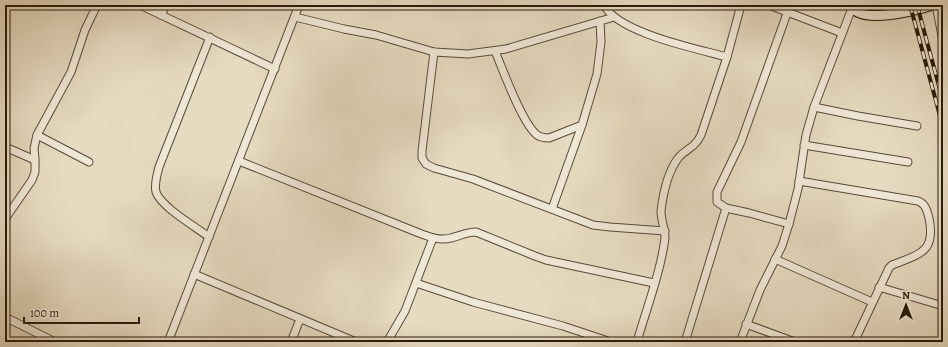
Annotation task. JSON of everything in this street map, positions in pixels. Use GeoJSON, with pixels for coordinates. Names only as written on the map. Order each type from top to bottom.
{"type":"FeatureCollection","features":[{"type":"Feature","properties":{"kind":"main road"},"geometry":{"type":"LineString","coordinates":[[852,7],[858,13],[875,16],[912,11],[935,5]]}},
{"type":"Feature","properties":{"kind":"street"},"geometry":{"type":"LineString","coordinates":[[5,219],[32,180],[35,172],[34,148],[36,135],[71,72],[85,30],[97,5]]}},
{"type":"Feature","properties":{"kind":"street"},"geometry":{"type":"LineString","coordinates":[[140,5],[276,68]]}},
{"type":"Feature","properties":{"kind":"street"},"geometry":{"type":"LineString","coordinates":[[161,15],[166,5]]}},
{"type":"Feature","properties":{"kind":"street"},"geometry":{"type":"LineString","coordinates":[[168,342],[276,68],[299,5]]}},
{"type":"Feature","properties":{"kind":"street"},"geometry":{"type":"LineString","coordinates":[[604,5],[614,17],[629,26],[668,41],[727,57]]}},
{"type":"Feature","properties":{"kind":"street"},"geometry":{"type":"LineString","coordinates":[[636,342],[663,250],[665,231],[661,211],[668,179],[679,158],[697,143],[701,135],[727,57],[741,5]]}},
{"type":"Feature","properties":{"kind":"street"},"geometry":{"type":"LineString","coordinates":[[769,5],[789,9],[842,33]]}},
{"type":"Feature","properties":{"kind":"street"},"geometry":{"type":"LineString","coordinates":[[935,5],[943,41]]}},
{"type":"Feature","properties":{"kind":"street"},"geometry":{"type":"LineString","coordinates":[[740,342],[760,290],[782,246],[789,224],[799,181],[804,145],[814,107],[852,7]]}},
{"type":"Feature","properties":{"kind":"street"},"geometry":{"type":"LineString","coordinates":[[789,9],[741,142],[717,192],[717,202],[726,208],[748,212],[789,224]]}},
{"type":"Feature","properties":{"kind":"street"},"geometry":{"type":"LineString","coordinates":[[295,18],[376,35],[434,52],[468,54],[495,51],[614,17]]}},
{"type":"Feature","properties":{"kind":"street"},"geometry":{"type":"LineString","coordinates":[[552,209],[582,125],[597,74],[601,42],[600,21]]}},
{"type":"Feature","properties":{"kind":"street"},"geometry":{"type":"LineString","coordinates":[[209,237],[167,207],[158,197],[156,190],[156,179],[210,37]]}},
{"type":"Feature","properties":{"kind":"street"},"geometry":{"type":"LineString","coordinates":[[495,51],[526,120],[537,135],[544,138],[549,138],[582,125]]}},
{"type":"Feature","properties":{"kind":"street"},"geometry":{"type":"LineString","coordinates":[[434,52],[422,151],[422,158],[426,164],[434,168],[473,179],[593,225],[665,231]]}},
{"type":"Feature","properties":{"kind":"street"},"geometry":{"type":"LineString","coordinates":[[814,107],[917,126]]}},
{"type":"Feature","properties":{"kind":"street"},"geometry":{"type":"LineString","coordinates":[[36,135],[89,162]]}},
{"type":"Feature","properties":{"kind":"street"},"geometry":{"type":"LineString","coordinates":[[804,145],[908,162]]}},
{"type":"Feature","properties":{"kind":"street"},"geometry":{"type":"LineString","coordinates":[[5,147],[35,160]]}},
{"type":"Feature","properties":{"kind":"street"},"geometry":{"type":"LineString","coordinates":[[239,162],[433,238],[452,238],[468,232],[476,232],[534,256],[654,283]]}},
{"type":"Feature","properties":{"kind":"street"},"geometry":{"type":"LineString","coordinates":[[799,181],[918,201],[925,205],[931,229],[930,242],[921,252],[888,268],[854,342]]}},
{"type":"Feature","properties":{"kind":"street"},"geometry":{"type":"LineString","coordinates":[[685,342],[726,208]]}},
{"type":"Feature","properties":{"kind":"street"},"geometry":{"type":"LineString","coordinates":[[387,342],[405,311],[433,238]]}},
{"type":"Feature","properties":{"kind":"street"},"geometry":{"type":"LineString","coordinates":[[775,259],[872,302]]}},
{"type":"Feature","properties":{"kind":"street"},"geometry":{"type":"LineString","coordinates":[[194,274],[356,342]]}},
{"type":"Feature","properties":{"kind":"street"},"geometry":{"type":"LineString","coordinates":[[416,283],[473,302],[557,324],[611,342]]}},
{"type":"Feature","properties":{"kind":"street"},"geometry":{"type":"LineString","coordinates":[[879,287],[943,306]]}},
{"type":"Feature","properties":{"kind":"street"},"geometry":{"type":"LineString","coordinates":[[5,317],[55,342]]}},
{"type":"Feature","properties":{"kind":"street"},"geometry":{"type":"LineString","coordinates":[[291,342],[300,319]]}},
{"type":"Feature","properties":{"kind":"street"},"geometry":{"type":"LineString","coordinates":[[746,324],[795,342]]}},
{"type":"Feature","properties":{"kind":"railway"},"geometry":{"type":"LineString","coordinates":[[910,5],[943,127]]}},
{"type":"Feature","properties":{"kind":"railway"},"geometry":{"type":"LineString","coordinates":[[917,5],[943,101]]}}]}
